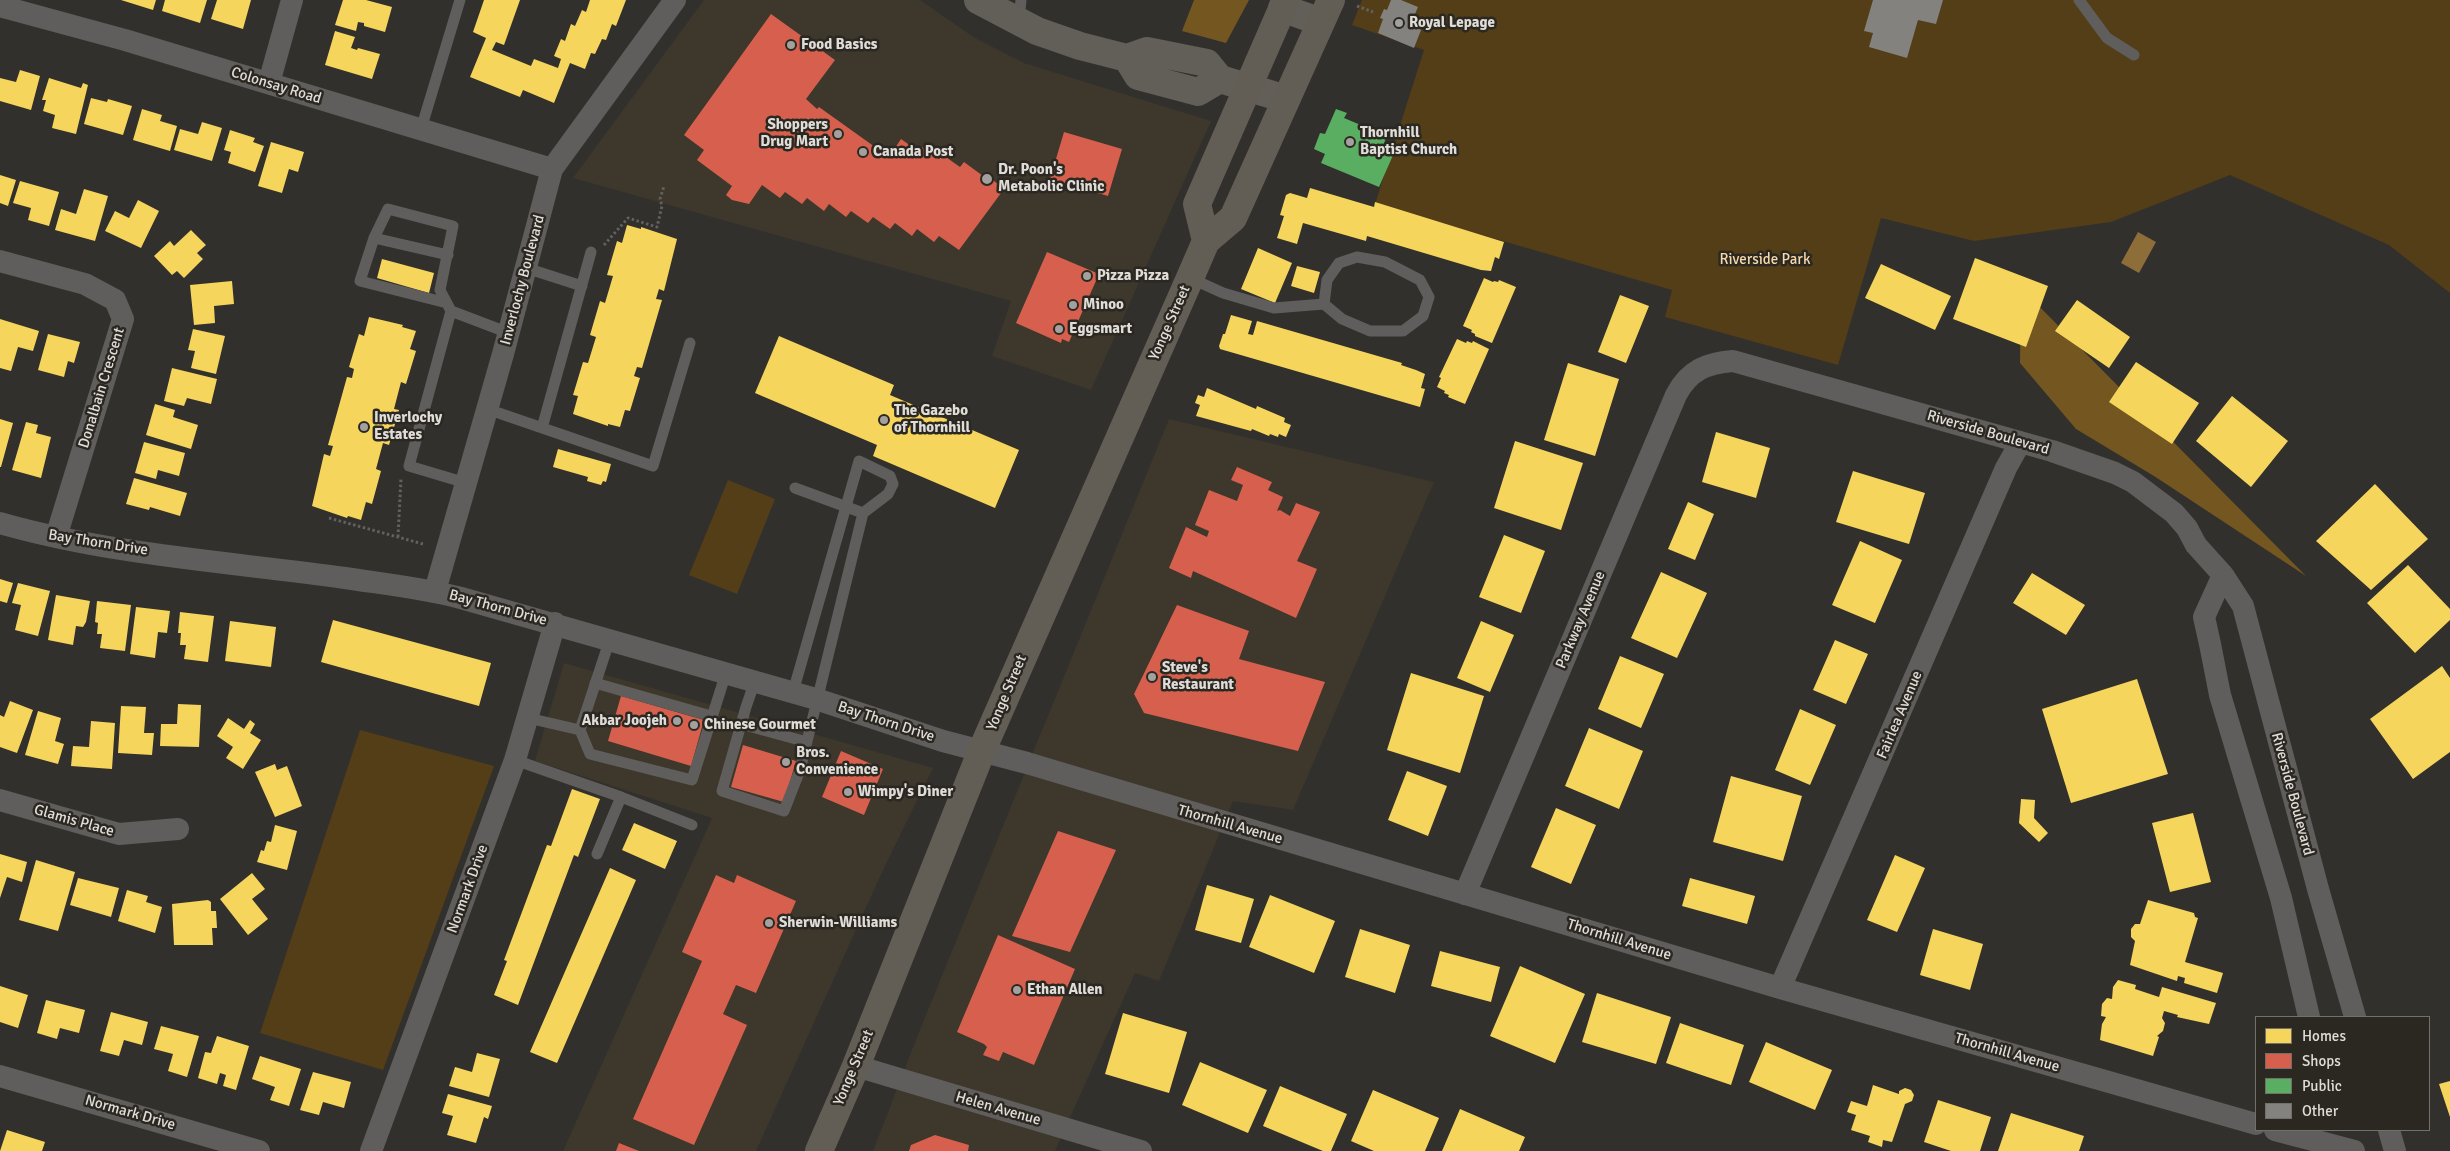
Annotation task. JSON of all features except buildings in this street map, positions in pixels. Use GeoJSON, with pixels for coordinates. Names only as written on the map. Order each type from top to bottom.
{"type":"FeatureCollection","features":[{"type":"Feature","properties":{"kind":"main road"},"geometry":{"type":"LineString","coordinates":[[1206,240],[1197,204],[1284,4]]}},
{"type":"Feature","properties":{"kind":"main road","name":"Yonge Street"},"geometry":{"type":"LineString","coordinates":[[819,1151],[856,1066],[982,750],[1206,240],[1233,218],[1286,99],[1336,9]]}},
{"type":"Feature","properties":{"kind":"street"},"geometry":{"type":"LineString","coordinates":[[269,83],[292,0]]}},
{"type":"Feature","properties":{"kind":"street","name":"Inverlochy Boulevard"},"geometry":{"type":"LineString","coordinates":[[435,591],[509,333],[552,169],[675,0]]}},
{"type":"Feature","properties":{"kind":"street"},"geometry":{"type":"LineString","coordinates":[[978,0],[1020,11],[1054,37],[1128,58],[1138,76],[1198,92],[1220,79],[1286,99]]}},
{"type":"Feature","properties":{"kind":"street"},"geometry":{"type":"LineString","coordinates":[[1284,4],[1336,9]]}},
{"type":"Feature","properties":{"kind":"street","name":"Colonsay Road"},"geometry":{"type":"LineString","coordinates":[[0,6],[125,40],[552,169]]}},
{"type":"Feature","properties":{"kind":"street","name":"Donalbain Crescent"},"geometry":{"type":"LineString","coordinates":[[0,261],[85,284],[115,300],[123,319],[56,537]]}},
{"type":"Feature","properties":{"kind":"street","name":"Riverside Boulevard"},"geometry":{"type":"LineString","coordinates":[[1715,363],[1733,361],[2071,457],[2133,482],[2174,513],[2187,528],[2196,545],[2223,575],[2243,606],[2310,861],[2355,1016]]}},
{"type":"Feature","properties":{"kind":"street","name":"Parkway Avenue"},"geometry":{"type":"LineString","coordinates":[[1464,894],[1676,395],[1689,376],[1705,366],[1715,363]]}},
{"type":"Feature","properties":{"kind":"street","name":"Fairlea Avenue"},"geometry":{"type":"LineString","coordinates":[[1780,988],[2006,468],[2020,443]]}},
{"type":"Feature","properties":{"kind":"street","name":"Bay Thorn Drive"},"geometry":{"type":"LineString","coordinates":[[0,523],[56,537],[120,548],[435,591],[555,623],[793,692],[943,741],[982,750]]}},
{"type":"Feature","properties":{"kind":"street"},"geometry":{"type":"LineString","coordinates":[[2223,575],[2204,617],[2211,653],[2220,696],[2281,898],[2309,1016]]}},
{"type":"Feature","properties":{"kind":"street","name":"Normark Drive"},"geometry":{"type":"LineString","coordinates":[[371,1151],[515,760],[555,623]]}},
{"type":"Feature","properties":{"kind":"street","name":"Thornhill Avenue"},"geometry":{"type":"LineString","coordinates":[[982,750],[1780,988],[2255,1124]]}},
{"type":"Feature","properties":{"kind":"street","name":"Glamis Place"},"geometry":{"type":"LineString","coordinates":[[0,800],[118,834],[178,829]]}},
{"type":"Feature","properties":{"kind":"street","name":"Helen Avenue"},"geometry":{"type":"LineString","coordinates":[[856,1066],[1141,1151]]}},
{"type":"Feature","properties":{"kind":"street","name":"Normark Drive"},"geometry":{"type":"LineString","coordinates":[[0,1076],[259,1151]]}},
{"type":"Feature","properties":{"kind":"street"},"geometry":{"type":"LineString","coordinates":[[2280,1131],[2346,1145]]}},
{"type":"Feature","properties":{"kind":"street"},"geometry":{"type":"LineString","coordinates":[[2388,1131],[2395,1151]]}},
{"type":"Feature","properties":{"kind":"lane"},"geometry":{"type":"LineString","coordinates":[[421,129],[460,0]]}},
{"type":"Feature","properties":{"kind":"lane"},"geometry":{"type":"LineString","coordinates":[[2079,0],[2107,38],[2134,55]]}},
{"type":"Feature","properties":{"kind":"lane"},"geometry":{"type":"LineString","coordinates":[[466,483],[409,466],[449,307],[440,290],[453,226],[388,209],[374,238],[360,281],[449,307],[509,333]]}},
{"type":"Feature","properties":{"kind":"lane"},"geometry":{"type":"LineString","coordinates":[[374,238],[448,255]]}},
{"type":"Feature","properties":{"kind":"lane"},"geometry":{"type":"LineString","coordinates":[[542,428],[591,252]]}},
{"type":"Feature","properties":{"kind":"lane"},"geometry":{"type":"LineString","coordinates":[[1190,278],[1223,293],[1274,308],[1324,304],[1342,319],[1370,331],[1402,331],[1423,316],[1429,297],[1420,280],[1385,262],[1357,256],[1338,263],[1327,280],[1324,304]]}},
{"type":"Feature","properties":{"kind":"lane"},"geometry":{"type":"LineString","coordinates":[[526,268],[582,286]]}},
{"type":"Feature","properties":{"kind":"lane"},"geometry":{"type":"LineString","coordinates":[[487,409],[653,466],[690,343]]}},
{"type":"Feature","properties":{"kind":"lane"},"geometry":{"type":"LineString","coordinates":[[755,681],[722,791],[784,811],[800,770],[862,513],[888,494],[893,484],[890,476],[859,461],[793,692]]}},
{"type":"Feature","properties":{"kind":"lane"},"geometry":{"type":"LineString","coordinates":[[795,488],[862,513]]}},
{"type":"Feature","properties":{"kind":"lane"},"geometry":{"type":"LineString","coordinates":[[610,639],[580,730],[590,754],[692,780],[726,673]]}},
{"type":"Feature","properties":{"kind":"lane"},"geometry":{"type":"LineString","coordinates":[[596,683],[711,716]]}},
{"type":"Feature","properties":{"kind":"lane"},"geometry":{"type":"LineString","coordinates":[[528,718],[580,730]]}},
{"type":"Feature","properties":{"kind":"lane"},"geometry":{"type":"LineString","coordinates":[[741,724],[807,742]]}},
{"type":"Feature","properties":{"kind":"lane"},"geometry":{"type":"LineString","coordinates":[[515,760],[621,797],[692,825]]}},
{"type":"Feature","properties":{"kind":"lane"},"geometry":{"type":"LineString","coordinates":[[597,854],[621,797]]}},
{"type":"Feature","properties":{"kind":"path"},"geometry":{"type":"LineString","coordinates":[[1336,9],[1373,12]]}},
{"type":"Feature","properties":{"kind":"path"},"geometry":{"type":"LineString","coordinates":[[591,252],[592,248],[599,250],[628,218],[657,226],[662,206],[660,199],[664,186]]}},
{"type":"Feature","properties":{"kind":"path"},"geometry":{"type":"LineString","coordinates":[[398,538],[402,472],[409,466]]}},
{"type":"Feature","properties":{"kind":"path"},"geometry":{"type":"LineString","coordinates":[[329,518],[423,544]]}},
{"type":"Feature","properties":{"kind":"shaded area"},"geometry":{"type":"Polygon","coordinates":[[[704,0],[920,0],[975,38],[1024,63],[1211,121],[1091,390],[992,356],[1011,301],[573,178],[704,0]]]}},
{"type":"Feature","properties":{"kind":"shaded area"},"geometry":{"type":"Polygon","coordinates":[[[1194,0],[1249,0],[1226,43],[1182,31],[1194,0]]]}},
{"type":"Feature","properties":{"kind":"shaded area"},"geometry":{"type":"Polygon","coordinates":[[[2138,232],[2156,242],[2139,273],[2121,263],[2138,232]]]}},
{"type":"Feature","properties":{"kind":"shaded area"},"geometry":{"type":"Polygon","coordinates":[[[2021,288],[2306,576],[2154,476],[2076,429],[2020,363],[2021,288]]]}},
{"type":"Feature","properties":{"kind":"shaded area"},"geometry":{"type":"Polygon","coordinates":[[[1169,419],[1434,482],[1293,810],[1233,801],[1159,981],[1135,973],[1055,1151],[873,1151],[919,1032],[1169,419]]]}},
{"type":"Feature","properties":{"kind":"shaded area"},"geometry":{"type":"Polygon","coordinates":[[[564,663],[933,768],[883,870],[756,1151],[563,1151],[712,818],[535,761],[564,663]]]}},
{"type":"Feature","properties":{"kind":"green space","name":"Riverside Park"},"geometry":{"type":"Polygon","coordinates":[[[1362,0],[2450,0],[2450,293],[2389,245],[2230,175],[2111,222],[1974,241],[1881,218],[1838,365],[1665,317],[1672,290],[1375,204],[1424,50],[1352,25],[1362,0]]]}},
{"type":"Feature","properties":{"kind":"green space"},"geometry":{"type":"Polygon","coordinates":[[[728,480],[775,499],[737,594],[689,575],[728,480]]]}},
{"type":"Feature","properties":{"kind":"green space"},"geometry":{"type":"Polygon","coordinates":[[[360,730],[494,766],[383,1070],[260,1033],[360,730]]]}},
{"type":"Feature","properties":{"kind":"place","name":"Royal Lepage"},"geometry":{"type":"Point","coordinates":[1399,23]}},
{"type":"Feature","properties":{"kind":"place","name":"Food Basics"},"geometry":{"type":"Point","coordinates":[791,45]}},
{"type":"Feature","properties":{"kind":"place","name":"Shoppers Drug Mart"},"geometry":{"type":"Point","coordinates":[838,134]}},
{"type":"Feature","properties":{"kind":"place","name":"Thornhill Baptist Church"},"geometry":{"type":"Point","coordinates":[1350,142]}},
{"type":"Feature","properties":{"kind":"place","name":"Canada Post"},"geometry":{"type":"Point","coordinates":[863,152]}},
{"type":"Feature","properties":{"kind":"place","name":"Dr. Poon's Metabolic Clinic"},"geometry":{"type":"Point","coordinates":[987,179]}},
{"type":"Feature","properties":{"kind":"place","name":"Pizza Pizza"},"geometry":{"type":"Point","coordinates":[1087,276]}},
{"type":"Feature","properties":{"kind":"place","name":"Minoo"},"geometry":{"type":"Point","coordinates":[1073,305]}},
{"type":"Feature","properties":{"kind":"place","name":"Eggsmart"},"geometry":{"type":"Point","coordinates":[1059,329]}},
{"type":"Feature","properties":{"kind":"place","name":"The Gazebo of Thornhill"},"geometry":{"type":"Point","coordinates":[884,420]}},
{"type":"Feature","properties":{"kind":"place","name":"Inverlochy Estates"},"geometry":{"type":"Point","coordinates":[364,427]}},
{"type":"Feature","properties":{"kind":"place","name":"Steve's Restaurant"},"geometry":{"type":"Point","coordinates":[1152,677]}},
{"type":"Feature","properties":{"kind":"place","name":"Akbar Joojeh"},"geometry":{"type":"Point","coordinates":[677,721]}},
{"type":"Feature","properties":{"kind":"place","name":"Chinese Gourmet"},"geometry":{"type":"Point","coordinates":[694,725]}},
{"type":"Feature","properties":{"kind":"place","name":"Bros. Convenience"},"geometry":{"type":"Point","coordinates":[786,762]}},
{"type":"Feature","properties":{"kind":"place","name":"Wimpy's Diner"},"geometry":{"type":"Point","coordinates":[848,792]}},
{"type":"Feature","properties":{"kind":"place","name":"Sherwin-Williams"},"geometry":{"type":"Point","coordinates":[769,923]}},
{"type":"Feature","properties":{"kind":"place","name":"Ethan Allen"},"geometry":{"type":"Point","coordinates":[1017,990]}}]}
